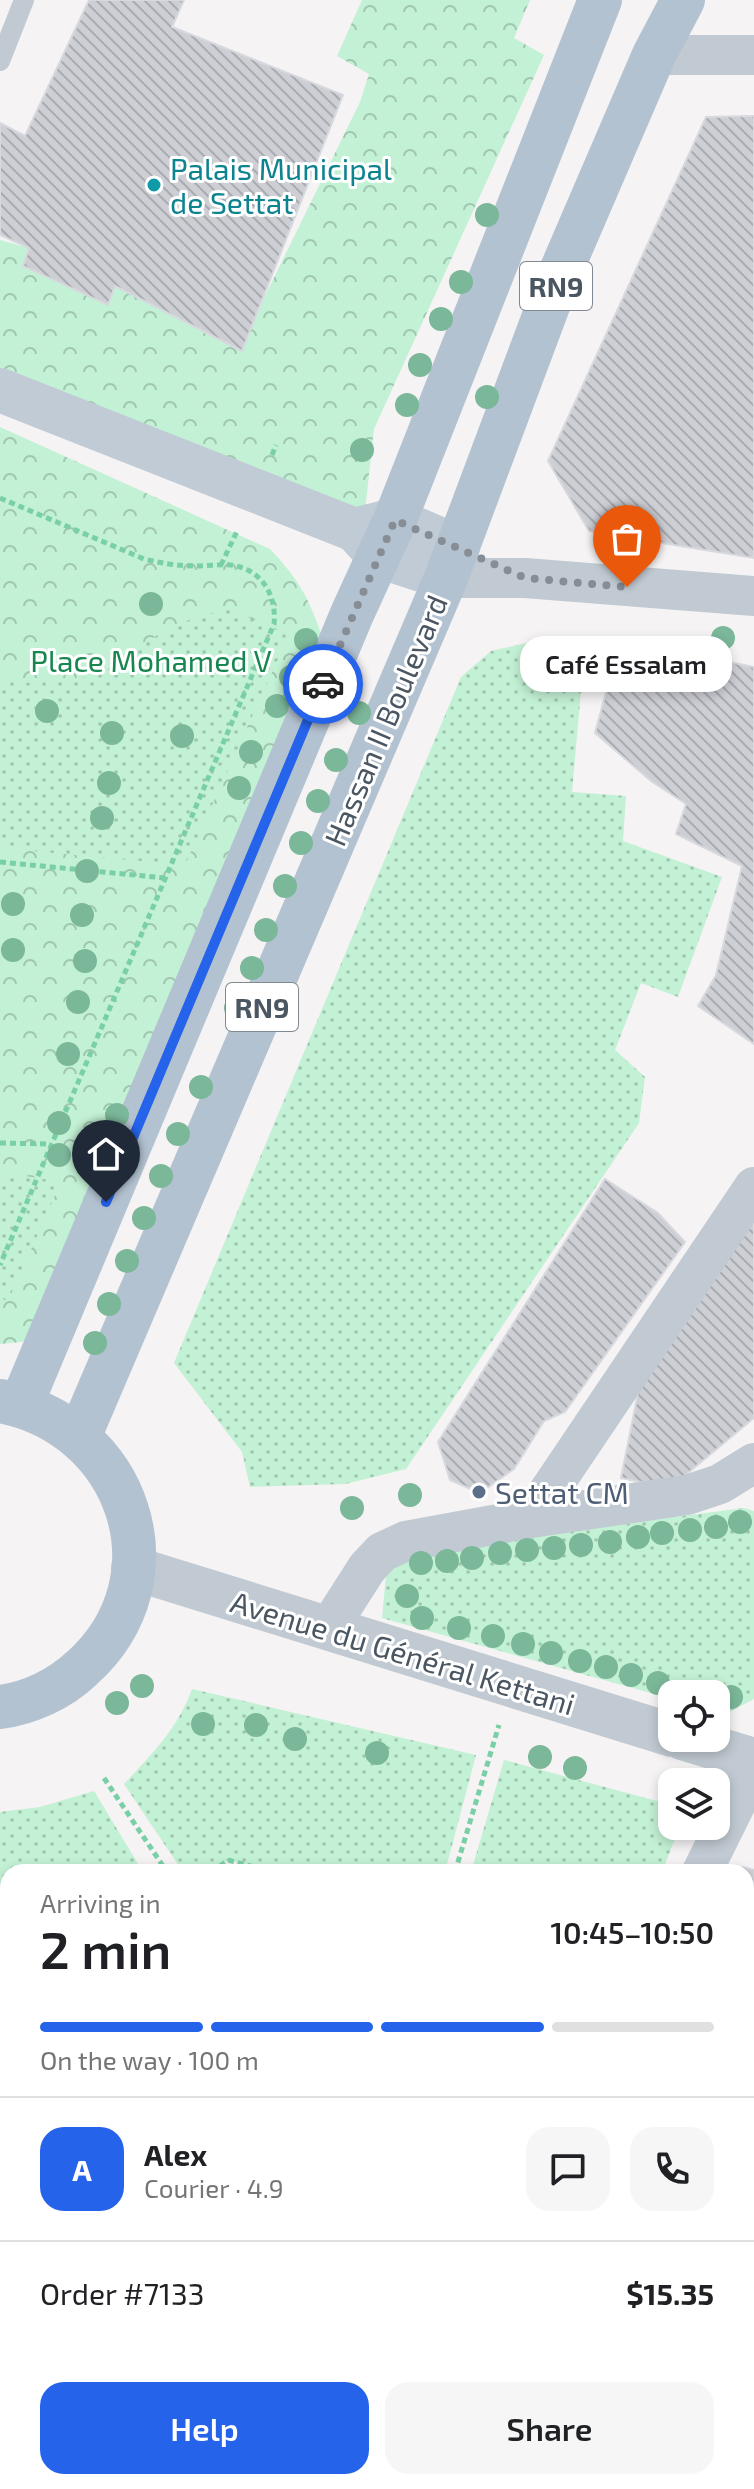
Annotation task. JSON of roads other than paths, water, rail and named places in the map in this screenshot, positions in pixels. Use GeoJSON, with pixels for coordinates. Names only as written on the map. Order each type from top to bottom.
{"type":"FeatureCollection","features":[{"type":"Feature","properties":{"kind":"main road","name":"RN9"},"geometry":{"type":"LineString","coordinates":[[0,1707],[53,1690],[93,1659],[121,1617],[133,1568],[130,1519],[123,1496],[97,1454],[79,1437],[42,1413],[10,1403],[352,614],[376,536],[600,0]]}},
{"type":"Feature","properties":{"kind":"main road","name":"Hassan II Boulevard"},"geometry":{"type":"LineString","coordinates":[[79,1437],[452,562],[561,271],[654,55],[683,0]]}},
{"type":"Feature","properties":{"kind":"main road"},"geometry":{"type":"LineString","coordinates":[[0,390],[376,536],[452,562]]}},
{"type":"Feature","properties":{"kind":"street"},"geometry":{"type":"LineString","coordinates":[[654,55],[754,55]]}},
{"type":"Feature","properties":{"kind":"street"},"geometry":{"type":"LineString","coordinates":[[452,562],[525,578],[754,596]]}},
{"type":"Feature","properties":{"kind":"street"},"geometry":{"type":"LineString","coordinates":[[531,1518],[754,1187]]}},
{"type":"Feature","properties":{"kind":"street"},"geometry":{"type":"LineString","coordinates":[[328,1629],[367,1568],[382,1552],[406,1541],[531,1518],[687,1495],[720,1484],[754,1463]]}},
{"type":"Feature","properties":{"kind":"street","name":"Avenue du Général Kettani"},"geometry":{"type":"LineString","coordinates":[[133,1568],[658,1731]]}},
{"type":"Feature","properties":{"kind":"street"},"geometry":{"type":"LineString","coordinates":[[728,1752],[754,1760]]}},
{"type":"Feature","properties":{"kind":"street"},"geometry":{"type":"LineString","coordinates":[[706,1864],[754,1767]]}},
{"type":"Feature","properties":{"kind":"lane"},"geometry":{"type":"LineString","coordinates":[[0,61],[24,0]]}},
{"type":"Feature","properties":{"kind":"place","name":"Palais Municipal de Settat"},"geometry":{"type":"Point","coordinates":[154,185]}},
{"type":"Feature","properties":{"kind":"place","name":"Café Essalam"},"geometry":{"type":"Point","coordinates":[627,587]}},
{"type":"Feature","properties":{"kind":"place","name":"Settat CM"},"geometry":{"type":"Point","coordinates":[479,1492]}},
{"type":"Feature","properties":{"kind":"park label","name":"Place Mohamed V"},"geometry":{"type":"Point","coordinates":[151,660]}}]}
